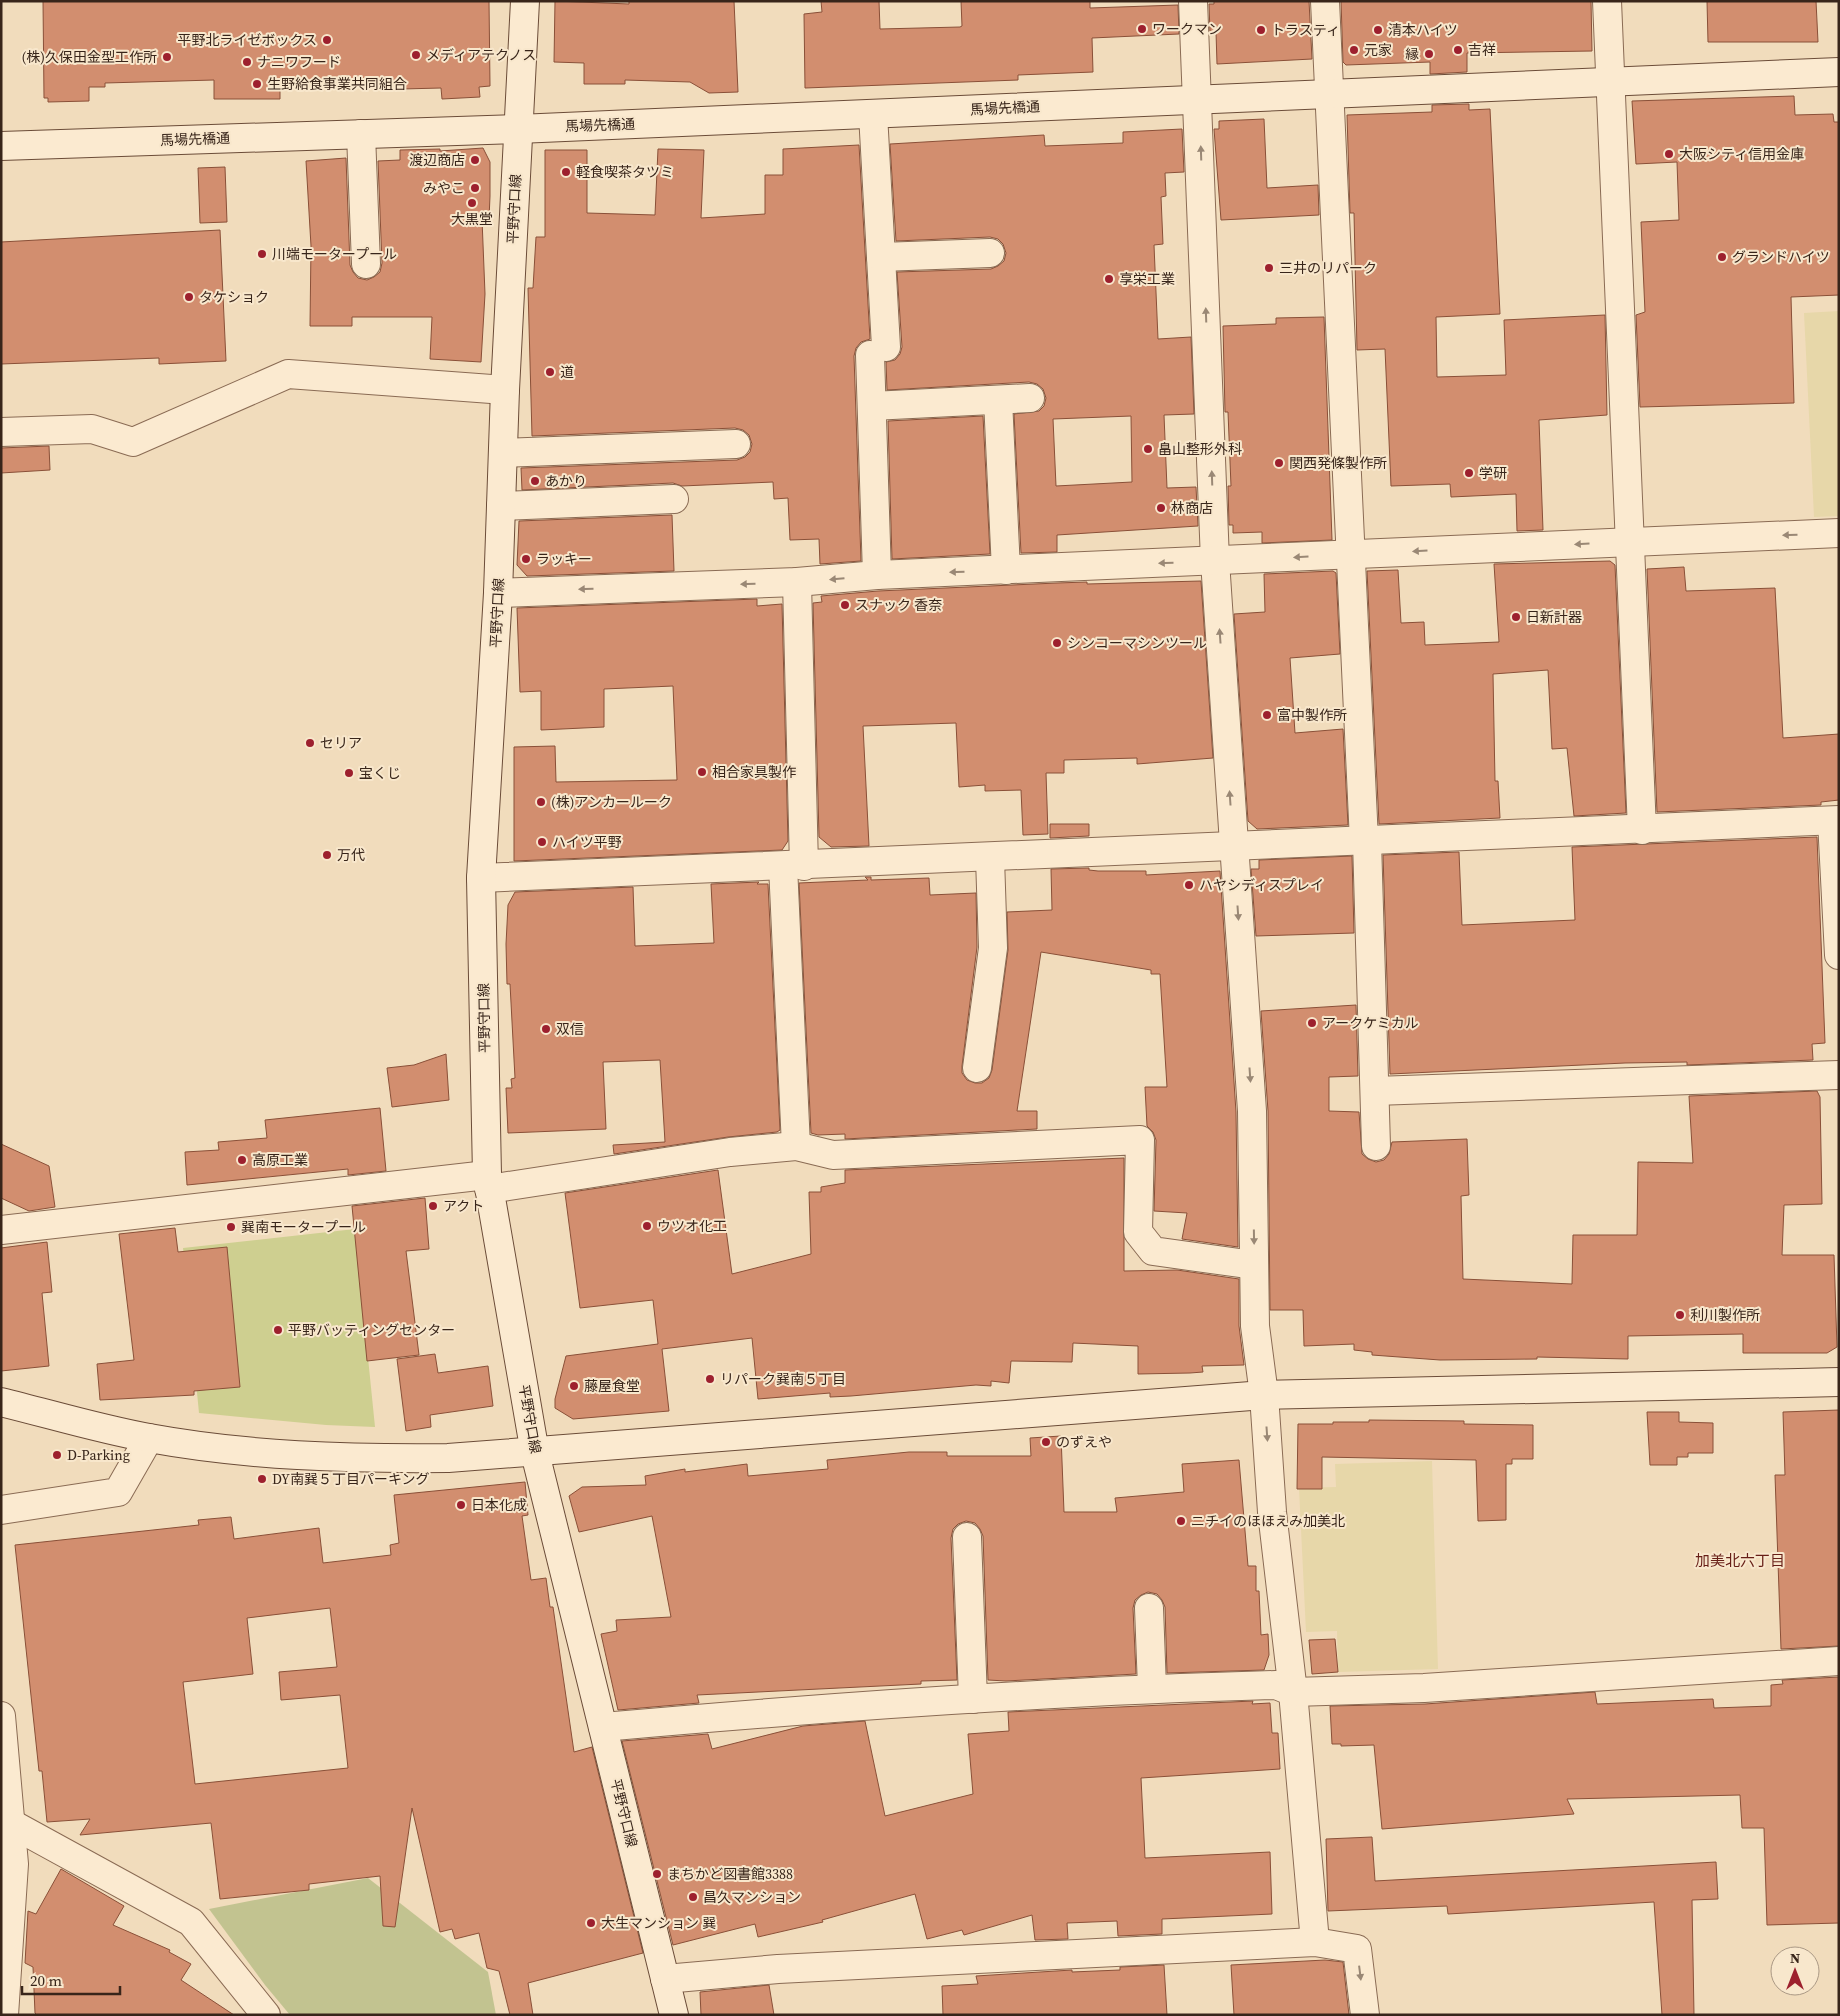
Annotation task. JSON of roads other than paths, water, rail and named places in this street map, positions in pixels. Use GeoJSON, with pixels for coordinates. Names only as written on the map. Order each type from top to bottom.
{"type":"FeatureCollection","features":[{"type":"Feature","properties":{"kind":"street","name":"平野守口線"},"geometry":{"type":"LineString","coordinates":[[525,1],[505,390],[498,593],[482,878],[488,1182],[535,1453],[674,2015]]}},
{"type":"Feature","properties":{"kind":"street"},"geometry":{"type":"LineString","coordinates":[[1193,1],[1199,98],[1215,561],[1252,1111],[1255,1326],[1264,1395],[1272,1512],[1293,1692],[1315,1942]]}},
{"type":"Feature","properties":{"kind":"street"},"geometry":{"type":"LineString","coordinates":[[1325,1],[1365,841],[1376,1146]]}},
{"type":"Feature","properties":{"kind":"street"},"geometry":{"type":"LineString","coordinates":[[1607,1],[1642,830]]}},
{"type":"Feature","properties":{"kind":"street","name":"馬場先橋通"},"geometry":{"type":"LineString","coordinates":[[1,146],[518,129],[1199,98],[1839,72]]}},
{"type":"Feature","properties":{"kind":"street"},"geometry":{"type":"LineString","coordinates":[[873,114],[881,258],[878,351],[872,406],[877,575]]}},
{"type":"Feature","properties":{"kind":"street"},"geometry":{"type":"LineString","coordinates":[[361,134],[366,264]]}},
{"type":"Feature","properties":{"kind":"street"},"geometry":{"type":"LineString","coordinates":[[881,258],[990,253]]}},
{"type":"Feature","properties":{"kind":"street"},"geometry":{"type":"LineString","coordinates":[[1,432],[92,429],[133,442],[288,374],[505,390]]}},
{"type":"Feature","properties":{"kind":"street"},"geometry":{"type":"LineString","coordinates":[[872,406],[1030,398]]}},
{"type":"Feature","properties":{"kind":"street"},"geometry":{"type":"LineString","coordinates":[[998,400],[1006,570]]}},
{"type":"Feature","properties":{"kind":"street"},"geometry":{"type":"LineString","coordinates":[[503,453],[736,444]]}},
{"type":"Feature","properties":{"kind":"street"},"geometry":{"type":"LineString","coordinates":[[501,506],[674,499]]}},
{"type":"Feature","properties":{"kind":"street"},"geometry":{"type":"LineString","coordinates":[[498,593],[797,582],[877,575],[1839,533]]}},
{"type":"Feature","properties":{"kind":"street"},"geometry":{"type":"LineString","coordinates":[[796,1146],[794,866],[797,582]]}},
{"type":"Feature","properties":{"kind":"street"},"geometry":{"type":"LineString","coordinates":[[482,878],[1835,821],[1839,955]]}},
{"type":"Feature","properties":{"kind":"street"},"geometry":{"type":"LineString","coordinates":[[977,1068],[993,948],[990,858]]}},
{"type":"Feature","properties":{"kind":"street"},"geometry":{"type":"LineString","coordinates":[[1375,1091],[1839,1075]]}},
{"type":"Feature","properties":{"kind":"street"},"geometry":{"type":"LineString","coordinates":[[1,1230],[488,1182],[730,1152],[796,1146],[833,1155],[1140,1140],[1138,1232],[1152,1251],[1254,1265]]}},
{"type":"Feature","properties":{"kind":"street"},"geometry":{"type":"LineString","coordinates":[[1,1402],[149,1438],[246,1451],[367,1459],[448,1458],[535,1453],[1264,1395],[1839,1382]]}},
{"type":"Feature","properties":{"kind":"street"},"geometry":{"type":"LineString","coordinates":[[1,1510],[118,1492],[149,1438]]}},
{"type":"Feature","properties":{"kind":"street"},"geometry":{"type":"LineString","coordinates":[[967,1537],[973,1699]]}},
{"type":"Feature","properties":{"kind":"street"},"geometry":{"type":"LineString","coordinates":[[1148,1608],[1152,1688]]}},
{"type":"Feature","properties":{"kind":"street"},"geometry":{"type":"LineString","coordinates":[[602,1727],[973,1699],[1152,1688],[1276,1685],[1293,1692],[1424,1688],[1839,1661]]}},
{"type":"Feature","properties":{"kind":"street"},"geometry":{"type":"LineString","coordinates":[[1,1716],[5,1820],[14,1864],[4,2015]]}},
{"type":"Feature","properties":{"kind":"street"},"geometry":{"type":"LineString","coordinates":[[5,1820],[192,1922],[266,2015]]}},
{"type":"Feature","properties":{"kind":"street"},"geometry":{"type":"LineString","coordinates":[[665,1979],[778,1970],[1315,1942],[1357,1950],[1365,2015]]}},
{"type":"Feature","properties":{"kind":"place","name":"ワークマン"},"geometry":{"type":"Point","coordinates":[1142,29]}},
{"type":"Feature","properties":{"kind":"place","name":"トラスティ"},"geometry":{"type":"Point","coordinates":[1261,30]}},
{"type":"Feature","properties":{"kind":"place","name":"清本ハイツ"},"geometry":{"type":"Point","coordinates":[1378,30]}},
{"type":"Feature","properties":{"kind":"place","name":"平野北ライゼボックス"},"geometry":{"type":"Point","coordinates":[327,40]}},
{"type":"Feature","properties":{"kind":"place","name":"元家"},"geometry":{"type":"Point","coordinates":[1354,50]}},
{"type":"Feature","properties":{"kind":"place","name":"吉祥"},"geometry":{"type":"Point","coordinates":[1458,50]}},
{"type":"Feature","properties":{"kind":"place","name":"縁"},"geometry":{"type":"Point","coordinates":[1429,54]}},
{"type":"Feature","properties":{"kind":"place","name":"メディアテクノス"},"geometry":{"type":"Point","coordinates":[416,55]}},
{"type":"Feature","properties":{"kind":"place","name":"(株)久保田金型工作所"},"geometry":{"type":"Point","coordinates":[167,57]}},
{"type":"Feature","properties":{"kind":"place","name":"ナニワフード"},"geometry":{"type":"Point","coordinates":[247,62]}},
{"type":"Feature","properties":{"kind":"place","name":"生野給食事業共同組合"},"geometry":{"type":"Point","coordinates":[257,84]}},
{"type":"Feature","properties":{"kind":"place","name":"大阪シティ信用金庫"},"geometry":{"type":"Point","coordinates":[1669,154]}},
{"type":"Feature","properties":{"kind":"place","name":"渡辺商店"},"geometry":{"type":"Point","coordinates":[475,160]}},
{"type":"Feature","properties":{"kind":"place","name":"軽食喫茶タツミ"},"geometry":{"type":"Point","coordinates":[566,172]}},
{"type":"Feature","properties":{"kind":"place","name":"みやこ"},"geometry":{"type":"Point","coordinates":[475,188]}},
{"type":"Feature","properties":{"kind":"place","name":"大黒堂"},"geometry":{"type":"Point","coordinates":[472,203]}},
{"type":"Feature","properties":{"kind":"place","name":"川端モータープール"},"geometry":{"type":"Point","coordinates":[262,254]}},
{"type":"Feature","properties":{"kind":"place","name":"グランドハイツ"},"geometry":{"type":"Point","coordinates":[1722,257]}},
{"type":"Feature","properties":{"kind":"place","name":"三井のリパーク"},"geometry":{"type":"Point","coordinates":[1269,268]}},
{"type":"Feature","properties":{"kind":"place","name":"享栄工業"},"geometry":{"type":"Point","coordinates":[1109,279]}},
{"type":"Feature","properties":{"kind":"place","name":"タケショク"},"geometry":{"type":"Point","coordinates":[189,297]}},
{"type":"Feature","properties":{"kind":"place","name":"道"},"geometry":{"type":"Point","coordinates":[550,372]}},
{"type":"Feature","properties":{"kind":"place","name":"畠山整形外科"},"geometry":{"type":"Point","coordinates":[1148,449]}},
{"type":"Feature","properties":{"kind":"place","name":"関西発條製作所"},"geometry":{"type":"Point","coordinates":[1279,463]}},
{"type":"Feature","properties":{"kind":"place","name":"学研"},"geometry":{"type":"Point","coordinates":[1469,473]}},
{"type":"Feature","properties":{"kind":"place","name":"あかり"},"geometry":{"type":"Point","coordinates":[535,481]}},
{"type":"Feature","properties":{"kind":"place","name":"林商店"},"geometry":{"type":"Point","coordinates":[1161,508]}},
{"type":"Feature","properties":{"kind":"place","name":"ラッキー"},"geometry":{"type":"Point","coordinates":[526,559]}},
{"type":"Feature","properties":{"kind":"place","name":"スナック 香奈"},"geometry":{"type":"Point","coordinates":[845,605]}},
{"type":"Feature","properties":{"kind":"place","name":"日新計器"},"geometry":{"type":"Point","coordinates":[1516,617]}},
{"type":"Feature","properties":{"kind":"place","name":"シンコーマシンツール"},"geometry":{"type":"Point","coordinates":[1057,643]}},
{"type":"Feature","properties":{"kind":"place","name":"富中製作所"},"geometry":{"type":"Point","coordinates":[1267,715]}},
{"type":"Feature","properties":{"kind":"place","name":"セリア"},"geometry":{"type":"Point","coordinates":[310,743]}},
{"type":"Feature","properties":{"kind":"place","name":"相合家具製作"},"geometry":{"type":"Point","coordinates":[702,772]}},
{"type":"Feature","properties":{"kind":"place","name":"宝くじ"},"geometry":{"type":"Point","coordinates":[349,773]}},
{"type":"Feature","properties":{"kind":"place","name":"(株)アンカールーク"},"geometry":{"type":"Point","coordinates":[541,802]}},
{"type":"Feature","properties":{"kind":"place","name":"ハイツ平野"},"geometry":{"type":"Point","coordinates":[542,842]}},
{"type":"Feature","properties":{"kind":"place","name":"万代"},"geometry":{"type":"Point","coordinates":[327,855]}},
{"type":"Feature","properties":{"kind":"place","name":"ハヤシディスプレイ"},"geometry":{"type":"Point","coordinates":[1189,885]}},
{"type":"Feature","properties":{"kind":"place","name":"アークケミカル"},"geometry":{"type":"Point","coordinates":[1312,1023]}},
{"type":"Feature","properties":{"kind":"place","name":"双信"},"geometry":{"type":"Point","coordinates":[546,1029]}},
{"type":"Feature","properties":{"kind":"place","name":"高原工業"},"geometry":{"type":"Point","coordinates":[242,1160]}},
{"type":"Feature","properties":{"kind":"place","name":"アクト"},"geometry":{"type":"Point","coordinates":[433,1206]}},
{"type":"Feature","properties":{"kind":"place","name":"ウツオ化工"},"geometry":{"type":"Point","coordinates":[647,1226]}},
{"type":"Feature","properties":{"kind":"place","name":"巽南モータープール"},"geometry":{"type":"Point","coordinates":[231,1227]}},
{"type":"Feature","properties":{"kind":"place","name":"利川製作所"},"geometry":{"type":"Point","coordinates":[1680,1315]}},
{"type":"Feature","properties":{"kind":"place","name":"平野バッティングセンター"},"geometry":{"type":"Point","coordinates":[278,1330]}},
{"type":"Feature","properties":{"kind":"place","name":"リパーク巽南５丁目"},"geometry":{"type":"Point","coordinates":[710,1379]}},
{"type":"Feature","properties":{"kind":"place","name":"藤屋食堂"},"geometry":{"type":"Point","coordinates":[574,1386]}},
{"type":"Feature","properties":{"kind":"place","name":"のずえや"},"geometry":{"type":"Point","coordinates":[1046,1442]}},
{"type":"Feature","properties":{"kind":"place","name":"D-Parking"},"geometry":{"type":"Point","coordinates":[57,1455]}},
{"type":"Feature","properties":{"kind":"place","name":"DY南巽５丁目パーキング"},"geometry":{"type":"Point","coordinates":[262,1479]}},
{"type":"Feature","properties":{"kind":"place","name":"日本化成"},"geometry":{"type":"Point","coordinates":[461,1505]}},
{"type":"Feature","properties":{"kind":"place","name":"ニチイのほほえみ加美北"},"geometry":{"type":"Point","coordinates":[1181,1521]}},
{"type":"Feature","properties":{"kind":"place","name":"まちかど図書館3388"},"geometry":{"type":"Point","coordinates":[657,1874]}},
{"type":"Feature","properties":{"kind":"place","name":"昌久マンション"},"geometry":{"type":"Point","coordinates":[693,1897]}},
{"type":"Feature","properties":{"kind":"place","name":"大生マンション 巽"},"geometry":{"type":"Point","coordinates":[591,1923]}},
{"type":"Feature","properties":{"kind":"district","name":"加美北六丁目"},"geometry":{"type":"Point","coordinates":[1740,1560]}}]}
